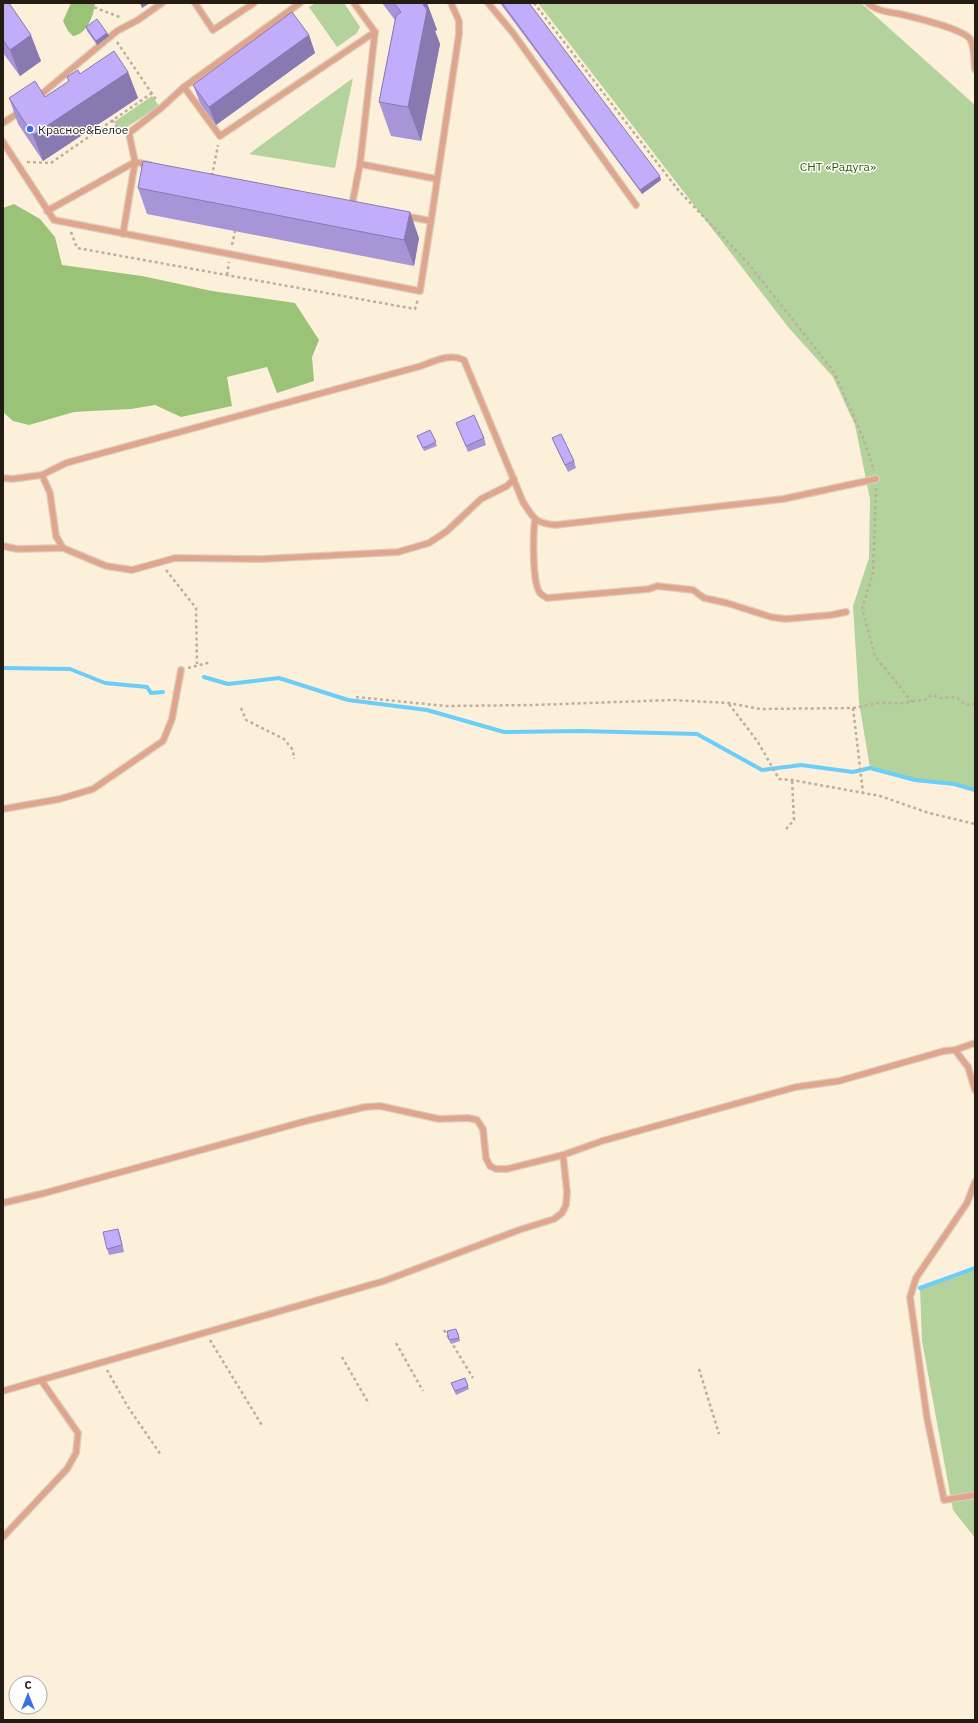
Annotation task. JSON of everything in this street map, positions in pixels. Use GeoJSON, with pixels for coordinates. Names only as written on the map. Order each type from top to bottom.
{"type":"FeatureCollection","features":[{"type":"Feature","properties":{"kind":"lane"},"geometry":{"type":"LineString","coordinates":[[30,104],[113,36],[117,31],[138,20],[162,3]]}},
{"type":"Feature","properties":{"kind":"lane"},"geometry":{"type":"LineString","coordinates":[[195,3],[213,30],[254,3]]}},
{"type":"Feature","properties":{"kind":"lane"},"geometry":{"type":"LineString","coordinates":[[123,234],[135,162],[129,133],[161,108],[184,87],[300,3]]}},
{"type":"Feature","properties":{"kind":"lane"},"geometry":{"type":"LineString","coordinates":[[352,205],[360,164],[375,32],[354,3]]}},
{"type":"Feature","properties":{"kind":"lane"},"geometry":{"type":"LineString","coordinates":[[3,142],[54,220],[420,291],[459,34],[459,21],[451,3]]}},
{"type":"Feature","properties":{"kind":"lane"},"geometry":{"type":"LineString","coordinates":[[488,3],[513,33],[636,205]]}},
{"type":"Feature","properties":{"kind":"lane"},"geometry":{"type":"LineString","coordinates":[[868,3],[879,10],[913,17],[962,32],[969,38],[973,48],[975,69]]}},
{"type":"Feature","properties":{"kind":"lane"},"geometry":{"type":"LineString","coordinates":[[184,87],[220,136],[375,32]]}},
{"type":"Feature","properties":{"kind":"lane"},"geometry":{"type":"LineString","coordinates":[[3,123],[24,108]]}},
{"type":"Feature","properties":{"kind":"lane"},"geometry":{"type":"LineString","coordinates":[[47,210],[135,162],[158,166]]}},
{"type":"Feature","properties":{"kind":"lane"},"geometry":{"type":"LineString","coordinates":[[360,164],[437,179]]}},
{"type":"Feature","properties":{"kind":"lane"},"geometry":{"type":"LineString","coordinates":[[345,203],[360,206]]}},
{"type":"Feature","properties":{"kind":"lane"},"geometry":{"type":"LineString","coordinates":[[395,214],[431,221]]}},
{"type":"Feature","properties":{"kind":"lane"},"geometry":{"type":"LineString","coordinates":[[3,478],[12,479],[42,475],[66,463],[421,366],[448,357],[458,357],[464,360],[523,502],[535,520],[542,524],[555,525],[783,499],[876,479]]}},
{"type":"Feature","properties":{"kind":"lane"},"geometry":{"type":"LineString","coordinates":[[42,475],[50,493],[56,536],[63,548]]}},
{"type":"Feature","properties":{"kind":"lane"},"geometry":{"type":"LineString","coordinates":[[3,546],[16,549],[63,548],[106,566],[132,570],[146,568],[175,558],[262,559],[398,552],[429,542],[447,531],[481,499],[507,486],[514,479]]}},
{"type":"Feature","properties":{"kind":"lane"},"geometry":{"type":"LineString","coordinates":[[535,520],[533,552],[538,588],[540,594],[547,598],[649,589],[657,586],[693,590],[704,598],[727,603],[771,618],[786,619],[831,616],[846,612]]}},
{"type":"Feature","properties":{"kind":"lane"},"geometry":{"type":"LineString","coordinates":[[3,809],[60,799],[93,789],[163,741],[172,719],[181,670]]}},
{"type":"Feature","properties":{"kind":"lane"},"geometry":{"type":"LineString","coordinates":[[3,1203],[45,1193],[306,1121],[365,1107],[380,1106],[439,1119],[468,1118],[477,1120],[483,1129],[486,1158],[490,1166],[496,1169],[507,1169],[563,1155],[602,1141],[796,1087],[839,1080],[936,1053],[955,1050],[975,1043]]}},
{"type":"Feature","properties":{"kind":"lane"},"geometry":{"type":"LineString","coordinates":[[955,1050],[968,1067],[975,1090]]}},
{"type":"Feature","properties":{"kind":"lane"},"geometry":{"type":"LineString","coordinates":[[3,1392],[384,1281],[519,1230],[554,1219],[562,1213],[566,1205],[567,1192],[563,1155]]}},
{"type":"Feature","properties":{"kind":"lane"},"geometry":{"type":"LineString","coordinates":[[975,1182],[967,1202],[916,1278],[910,1297],[927,1418],[944,1500],[975,1495]]}},
{"type":"Feature","properties":{"kind":"lane"},"geometry":{"type":"LineString","coordinates":[[3,1538],[67,1469],[76,1453],[78,1434],[41,1380]]}},
{"type":"Feature","properties":{"kind":"path"},"geometry":{"type":"LineString","coordinates":[[83,3],[122,19],[129,21],[138,20]]}},
{"type":"Feature","properties":{"kind":"path"},"geometry":{"type":"LineString","coordinates":[[534,3],[679,191],[748,262],[834,372],[864,440],[876,479],[873,573],[862,609],[875,656],[912,702]]}},
{"type":"Feature","properties":{"kind":"path"},"geometry":{"type":"LineString","coordinates":[[113,36],[161,108]]}},
{"type":"Feature","properties":{"kind":"path"},"geometry":{"type":"LineString","coordinates":[[16,161],[51,164],[152,93]]}},
{"type":"Feature","properties":{"kind":"path"},"geometry":{"type":"LineString","coordinates":[[212,176],[220,136]]}},
{"type":"Feature","properties":{"kind":"path"},"geometry":{"type":"LineString","coordinates":[[68,223],[77,248],[415,309],[420,291]]}},
{"type":"Feature","properties":{"kind":"path"},"geometry":{"type":"LineString","coordinates":[[160,562],[196,608],[198,664],[211,662]]}},
{"type":"Feature","properties":{"kind":"path"},"geometry":{"type":"LineString","coordinates":[[356,697],[446,706],[532,705],[672,700],[729,704],[760,709],[853,708],[878,703],[903,704],[928,699],[930,696],[934,695],[939,698],[956,697],[966,705],[975,704]]}},
{"type":"Feature","properties":{"kind":"path"},"geometry":{"type":"LineString","coordinates":[[729,704],[758,742],[779,779],[880,796],[929,813],[975,824]]}},
{"type":"Feature","properties":{"kind":"path"},"geometry":{"type":"LineString","coordinates":[[241,708],[246,720],[284,739],[293,750],[294,759]]}},
{"type":"Feature","properties":{"kind":"path"},"geometry":{"type":"LineString","coordinates":[[853,708],[863,793]]}},
{"type":"Feature","properties":{"kind":"path"},"geometry":{"type":"LineString","coordinates":[[786,829],[794,820],[792,780]]}},
{"type":"Feature","properties":{"kind":"path"},"geometry":{"type":"LineString","coordinates":[[444,1330],[473,1378]]}},
{"type":"Feature","properties":{"kind":"path"},"geometry":{"type":"LineString","coordinates":[[206,1333],[263,1426]]}},
{"type":"Feature","properties":{"kind":"path"},"geometry":{"type":"LineString","coordinates":[[396,1342],[423,1391]]}},
{"type":"Feature","properties":{"kind":"path"},"geometry":{"type":"LineString","coordinates":[[342,1357],[369,1404]]}},
{"type":"Feature","properties":{"kind":"path"},"geometry":{"type":"LineString","coordinates":[[102,1363],[128,1407],[161,1455]]}},
{"type":"Feature","properties":{"kind":"path"},"geometry":{"type":"LineString","coordinates":[[698,1369],[720,1434]]}},
{"type":"Feature","properties":{"kind":"green space"},"geometry":{"type":"Polygon","coordinates":[[[71,3],[95,3],[93,13],[86,28],[82,32],[73,36],[68,31],[63,21],[71,3]]]}},
{"type":"Feature","properties":{"kind":"green space"},"geometry":{"type":"Polygon","coordinates":[[[316,3],[344,3],[360,27],[357,33],[337,47],[309,7],[316,3]]]}},
{"type":"Feature","properties":{"kind":"green space","name":"СНТ «Радуга»"},"geometry":{"type":"Polygon","coordinates":[[[538,3],[861,3],[975,105],[975,790],[954,784],[915,780],[870,768],[859,702],[853,606],[869,558],[870,499],[855,425],[833,377],[788,327],[538,3]]]}},
{"type":"Feature","properties":{"kind":"green space"},"geometry":{"type":"Polygon","coordinates":[[[353,78],[335,168],[249,154],[353,78]]]}},
{"type":"Feature","properties":{"kind":"green space"},"geometry":{"type":"Polygon","coordinates":[[[152,96],[159,106],[121,131],[114,122],[152,96]]]}},
{"type":"Feature","properties":{"kind":"green space"},"geometry":{"type":"Polygon","coordinates":[[[14,204],[40,219],[55,237],[62,265],[142,276],[212,291],[295,303],[319,340],[312,357],[314,381],[277,393],[267,367],[227,377],[232,406],[181,417],[155,405],[131,409],[74,412],[29,425],[13,421],[3,412],[3,208],[14,204]]]}},
{"type":"Feature","properties":{"kind":"green space"},"geometry":{"type":"Polygon","coordinates":[[[975,1268],[975,1538],[953,1510],[922,1341],[920,1288],[975,1268]]]}},
{"type":"Feature","properties":{"kind":"building"},"geometry":{"type":"Polygon","coordinates":[[[3,3],[9,3],[31,35],[10,50],[3,40],[3,3]]]}},
{"type":"Feature","properties":{"kind":"building"},"geometry":{"type":"Polygon","coordinates":[[[394,3],[422,3],[427,10],[408,107],[379,102],[396,16],[401,12],[394,3]]]}},
{"type":"Feature","properties":{"kind":"building"},"geometry":{"type":"Polygon","coordinates":[[[502,3],[529,3],[660,176],[640,190],[502,3]]]}},
{"type":"Feature","properties":{"kind":"building"},"geometry":{"type":"Polygon","coordinates":[[[292,12],[309,35],[209,107],[193,85],[292,12]]]}},
{"type":"Feature","properties":{"kind":"building"},"geometry":{"type":"Polygon","coordinates":[[[97,19],[107,33],[96,41],[86,27],[97,19]]]}},
{"type":"Feature","properties":{"kind":"building"},"geometry":{"type":"Polygon","coordinates":[[[114,51],[128,72],[33,135],[9,98],[35,81],[45,97],[69,81],[67,77],[78,70],[80,74],[114,51]]]}},
{"type":"Feature","properties":{"kind":"building"},"geometry":{"type":"Polygon","coordinates":[[[143,161],[410,212],[404,240],[138,188],[143,161]]]}},
{"type":"Feature","properties":{"kind":"building"},"geometry":{"type":"Polygon","coordinates":[[[474,415],[484,438],[466,446],[456,423],[474,415]]]}},
{"type":"Feature","properties":{"kind":"building"},"geometry":{"type":"Polygon","coordinates":[[[430,430],[436,442],[423,448],[417,436],[430,430]]]}},
{"type":"Feature","properties":{"kind":"building"},"geometry":{"type":"Polygon","coordinates":[[[561,434],[574,461],[565,465],[552,438],[561,434]]]}},
{"type":"Feature","properties":{"kind":"building"},"geometry":{"type":"Polygon","coordinates":[[[118,1229],[122,1245],[107,1249],[103,1232],[118,1229]]]}},
{"type":"Feature","properties":{"kind":"building"},"geometry":{"type":"Polygon","coordinates":[[[456,1329],[459,1338],[449,1340],[447,1331],[456,1329]]]}},
{"type":"Feature","properties":{"kind":"building"},"geometry":{"type":"Polygon","coordinates":[[[465,1378],[468,1386],[455,1391],[451,1383],[465,1378]]]}},
{"type":"Feature","properties":{"kind":"waterway"},"geometry":{"type":"LineString","coordinates":[[3,668],[70,669],[105,683],[147,687],[151,693],[163,692]]}},
{"type":"Feature","properties":{"kind":"waterway"},"geometry":{"type":"LineString","coordinates":[[204,677],[228,684],[279,678],[348,700],[427,710],[504,732],[581,731],[697,734],[762,770],[801,765],[853,772],[870,768],[915,780],[954,784],[975,790]]}},
{"type":"Feature","properties":{"kind":"waterway"},"geometry":{"type":"LineString","coordinates":[[920,1288],[975,1268]]}},
{"type":"Feature","properties":{"kind":"place","name":"Красное&Белое"},"geometry":{"type":"Point","coordinates":[30,129]}}]}
